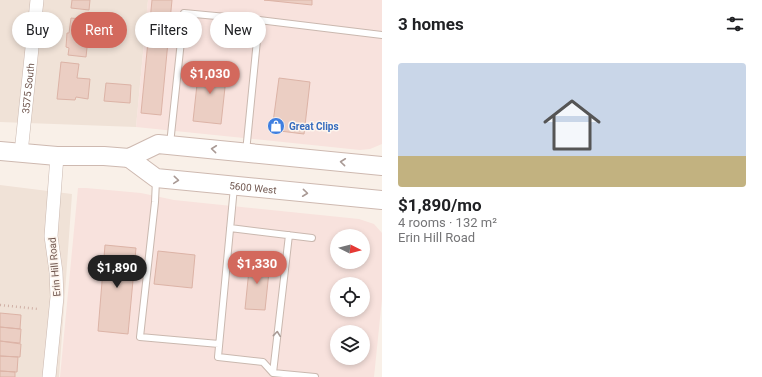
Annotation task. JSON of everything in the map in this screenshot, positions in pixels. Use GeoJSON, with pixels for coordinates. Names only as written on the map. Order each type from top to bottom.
{"type":"FeatureCollection","features":[{"type":"Feature","properties":{"kind":"main road"},"geometry":{"type":"LineString","coordinates":[[0,151],[57,156],[104,156],[130,158],[158,144],[382,166]]}},
{"type":"Feature","properties":{"kind":"main road"},"geometry":{"type":"LineString","coordinates":[[130,158],[156,178]]}},
{"type":"Feature","properties":{"kind":"main road","name":"5600 West"},"geometry":{"type":"LineString","coordinates":[[156,178],[382,200]]}},
{"type":"Feature","properties":{"kind":"street","name":"3575 South"},"geometry":{"type":"LineString","coordinates":[[21,153],[37,0]]}},
{"type":"Feature","properties":{"kind":"street","name":"Erin Hill Road"},"geometry":{"type":"LineString","coordinates":[[49,377],[57,297],[56,272],[51,236],[57,156]]}},
{"type":"Feature","properties":{"kind":"lane"},"geometry":{"type":"LineString","coordinates":[[169,145],[184,13],[210,15]]}},
{"type":"Feature","properties":{"kind":"lane"},"geometry":{"type":"LineString","coordinates":[[266,21],[382,35]]}},
{"type":"Feature","properties":{"kind":"lane"},"geometry":{"type":"LineString","coordinates":[[246,153],[256,48]]}},
{"type":"Feature","properties":{"kind":"lane"},"geometry":{"type":"LineString","coordinates":[[156,178],[155,202],[140,337],[219,344]]}},
{"type":"Feature","properties":{"kind":"lane"},"geometry":{"type":"LineString","coordinates":[[234,185],[218,357],[263,362],[273,373],[315,377]]}},
{"type":"Feature","properties":{"kind":"lane"},"geometry":{"type":"LineString","coordinates":[[230,228],[312,238]]}},
{"type":"Feature","properties":{"kind":"lane"},"geometry":{"type":"LineString","coordinates":[[273,373],[288,235]]}},
{"type":"Feature","properties":{"kind":"path"},"geometry":{"type":"LineString","coordinates":[[0,305],[38,309]]}},
{"type":"Feature","properties":{"kind":"shaded area"},"geometry":{"type":"Polygon","coordinates":[[[0,0],[148,0],[147,12],[135,12],[135,48],[143,48],[136,127],[0,122],[0,0]]]}},
{"type":"Feature","properties":{"kind":"shaded area"},"geometry":{"type":"Polygon","coordinates":[[[148,0],[382,0],[382,144],[370,149],[360,150],[136,127],[143,48],[202,48],[202,12],[147,12],[148,0]]]}},
{"type":"Feature","properties":{"kind":"shaded area"},"geometry":{"type":"Polygon","coordinates":[[[0,185],[72,194],[59,377],[0,377],[0,185]]]}},
{"type":"Feature","properties":{"kind":"shaded area"},"geometry":{"type":"Polygon","coordinates":[[[78,188],[141,193],[174,200],[359,219],[374,224],[382,233],[382,299],[374,377],[60,377],[78,188]]]}},
{"type":"Feature","properties":{"kind":"building"},"geometry":{"type":"Polygon","coordinates":[[[72,0],[90,0],[89,10],[71,8],[72,0]]]}},
{"type":"Feature","properties":{"kind":"building"},"geometry":{"type":"Polygon","coordinates":[[[152,0],[172,0],[171,12],[151,12],[152,0]]]}},
{"type":"Feature","properties":{"kind":"building"},"geometry":{"type":"Polygon","coordinates":[[[264,0],[312,0],[312,5],[264,0]]]}},
{"type":"Feature","properties":{"kind":"building"},"geometry":{"type":"Polygon","coordinates":[[[71,18],[71,48],[87,48],[86,57],[68,55],[69,48],[66,47],[67,33],[69,33],[71,18]]]}},
{"type":"Feature","properties":{"kind":"building"},"geometry":{"type":"Polygon","coordinates":[[[147,48],[167,48],[161,115],[141,113],[147,48]]]}},
{"type":"Feature","properties":{"kind":"building"},"geometry":{"type":"Polygon","coordinates":[[[61,62],[79,64],[77,78],[90,79],[88,99],[76,97],[75,100],[57,99],[61,62]]]}},
{"type":"Feature","properties":{"kind":"building"},"geometry":{"type":"Polygon","coordinates":[[[199,66],[227,69],[221,124],[193,121],[199,66]]]}},
{"type":"Feature","properties":{"kind":"building"},"geometry":{"type":"Polygon","coordinates":[[[279,78],[310,82],[304,134],[272,130],[279,78]]]}},
{"type":"Feature","properties":{"kind":"building"},"geometry":{"type":"Polygon","coordinates":[[[106,83],[131,85],[130,103],[104,101],[106,83]]]}},
{"type":"Feature","properties":{"kind":"building"},"geometry":{"type":"Polygon","coordinates":[[[105,245],[136,248],[128,334],[98,331],[105,245]]]}},
{"type":"Feature","properties":{"kind":"building"},"geometry":{"type":"Polygon","coordinates":[[[158,251],[195,255],[192,288],[154,284],[158,251]]]}},
{"type":"Feature","properties":{"kind":"building"},"geometry":{"type":"Polygon","coordinates":[[[250,260],[270,262],[265,310],[245,309],[250,260]]]}},
{"type":"Feature","properties":{"kind":"building"},"geometry":{"type":"Polygon","coordinates":[[[0,313],[21,315],[20,329],[0,327],[0,313]]]}},
{"type":"Feature","properties":{"kind":"building"},"geometry":{"type":"Polygon","coordinates":[[[0,327],[21,329],[20,343],[0,341],[0,327]]]}},
{"type":"Feature","properties":{"kind":"building"},"geometry":{"type":"Polygon","coordinates":[[[0,341],[21,344],[20,357],[0,356],[0,341]]]}},
{"type":"Feature","properties":{"kind":"building"},"geometry":{"type":"Polygon","coordinates":[[[0,356],[18,357],[17,372],[0,371],[0,356]]]}},
{"type":"Feature","properties":{"kind":"building"},"geometry":{"type":"Polygon","coordinates":[[[0,371],[15,372],[15,377],[0,377],[0,371]]]}},
{"type":"Feature","properties":{"kind":"place","name":"Great Clips"},"geometry":{"type":"Point","coordinates":[276,126]}}]}
